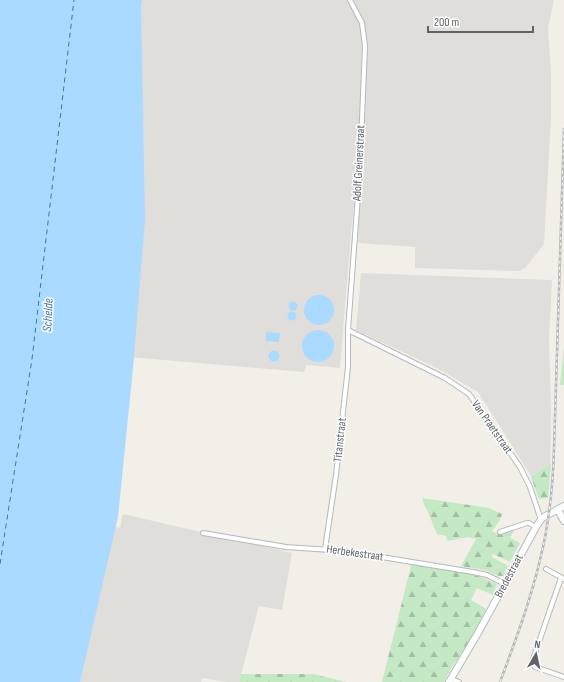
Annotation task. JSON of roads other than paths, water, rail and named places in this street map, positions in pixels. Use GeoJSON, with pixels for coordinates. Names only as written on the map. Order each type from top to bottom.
{"type":"FeatureCollection","features":[{"type":"Feature","properties":{"kind":"main road"},"geometry":{"type":"LineString","coordinates":[[541,520],[564,506]]}},
{"type":"Feature","properties":{"kind":"main road"},"geometry":{"type":"LineString","coordinates":[[558,510],[564,521]]}},
{"type":"Feature","properties":{"kind":"main road","name":"Bredestraat"},"geometry":{"type":"LineString","coordinates":[[454,681],[456,667],[478,633],[541,520]]}},
{"type":"Feature","properties":{"kind":"street","name":"Adolf Greinerstraat"},"geometry":{"type":"LineString","coordinates":[[348,330],[360,168],[365,46],[362,22],[350,0]]}},
{"type":"Feature","properties":{"kind":"street","name":"Van Praetstraat"},"geometry":{"type":"LineString","coordinates":[[348,330],[445,378],[469,394],[520,467],[530,487],[541,520]]}},
{"type":"Feature","properties":{"kind":"street","name":"Titanstraat"},"geometry":{"type":"LineString","coordinates":[[325,549],[342,426],[348,367],[348,330]]}},
{"type":"Feature","properties":{"kind":"street"},"geometry":{"type":"LineString","coordinates":[[500,532],[527,523],[536,527]]}},
{"type":"Feature","properties":{"kind":"street","name":"Herbekestraat"},"geometry":{"type":"LineString","coordinates":[[203,533],[286,547],[345,551],[473,572],[487,575],[505,584]]}},
{"type":"Feature","properties":{"kind":"street"},"geometry":{"type":"LineString","coordinates":[[546,569],[563,578],[532,662],[535,667],[564,677]]}},
{"type":"Feature","properties":{"kind":"water","name":"Schelde"},"geometry":{"type":"Polygon","coordinates":[[[0,0],[142,0],[145,220],[133,368],[118,517],[80,682],[0,682],[0,0]]]}},
{"type":"Feature","properties":{"kind":"water"},"geometry":{"type":"Polygon","coordinates":[[[319,295],[325,296],[333,304],[333,316],[325,324],[319,325],[313,324],[305,316],[304,310],[305,304],[313,296],[319,295]]]}},
{"type":"Feature","properties":{"kind":"water"},"geometry":{"type":"Polygon","coordinates":[[[293,301],[298,306],[293,311],[288,306],[293,301]]]}},
{"type":"Feature","properties":{"kind":"water"},"geometry":{"type":"Polygon","coordinates":[[[292,311],[297,316],[292,321],[287,316],[292,311]]]}},
{"type":"Feature","properties":{"kind":"water"},"geometry":{"type":"Polygon","coordinates":[[[315,330],[321,330],[331,337],[334,346],[333,352],[327,359],[321,362],[315,362],[305,355],[302,349],[302,343],[309,333],[315,330]]]}},
{"type":"Feature","properties":{"kind":"water"},"geometry":{"type":"Polygon","coordinates":[[[266,332],[280,333],[279,342],[266,341],[266,332]]]}},
{"type":"Feature","properties":{"kind":"water"},"geometry":{"type":"Polygon","coordinates":[[[274,350],[278,352],[280,356],[278,360],[274,362],[270,360],[268,356],[270,352],[274,350]]]}},
{"type":"Feature","properties":{"kind":"railway"},"geometry":{"type":"LineString","coordinates":[[500,682],[532,591],[546,533],[552,491],[564,129]]}}]}
